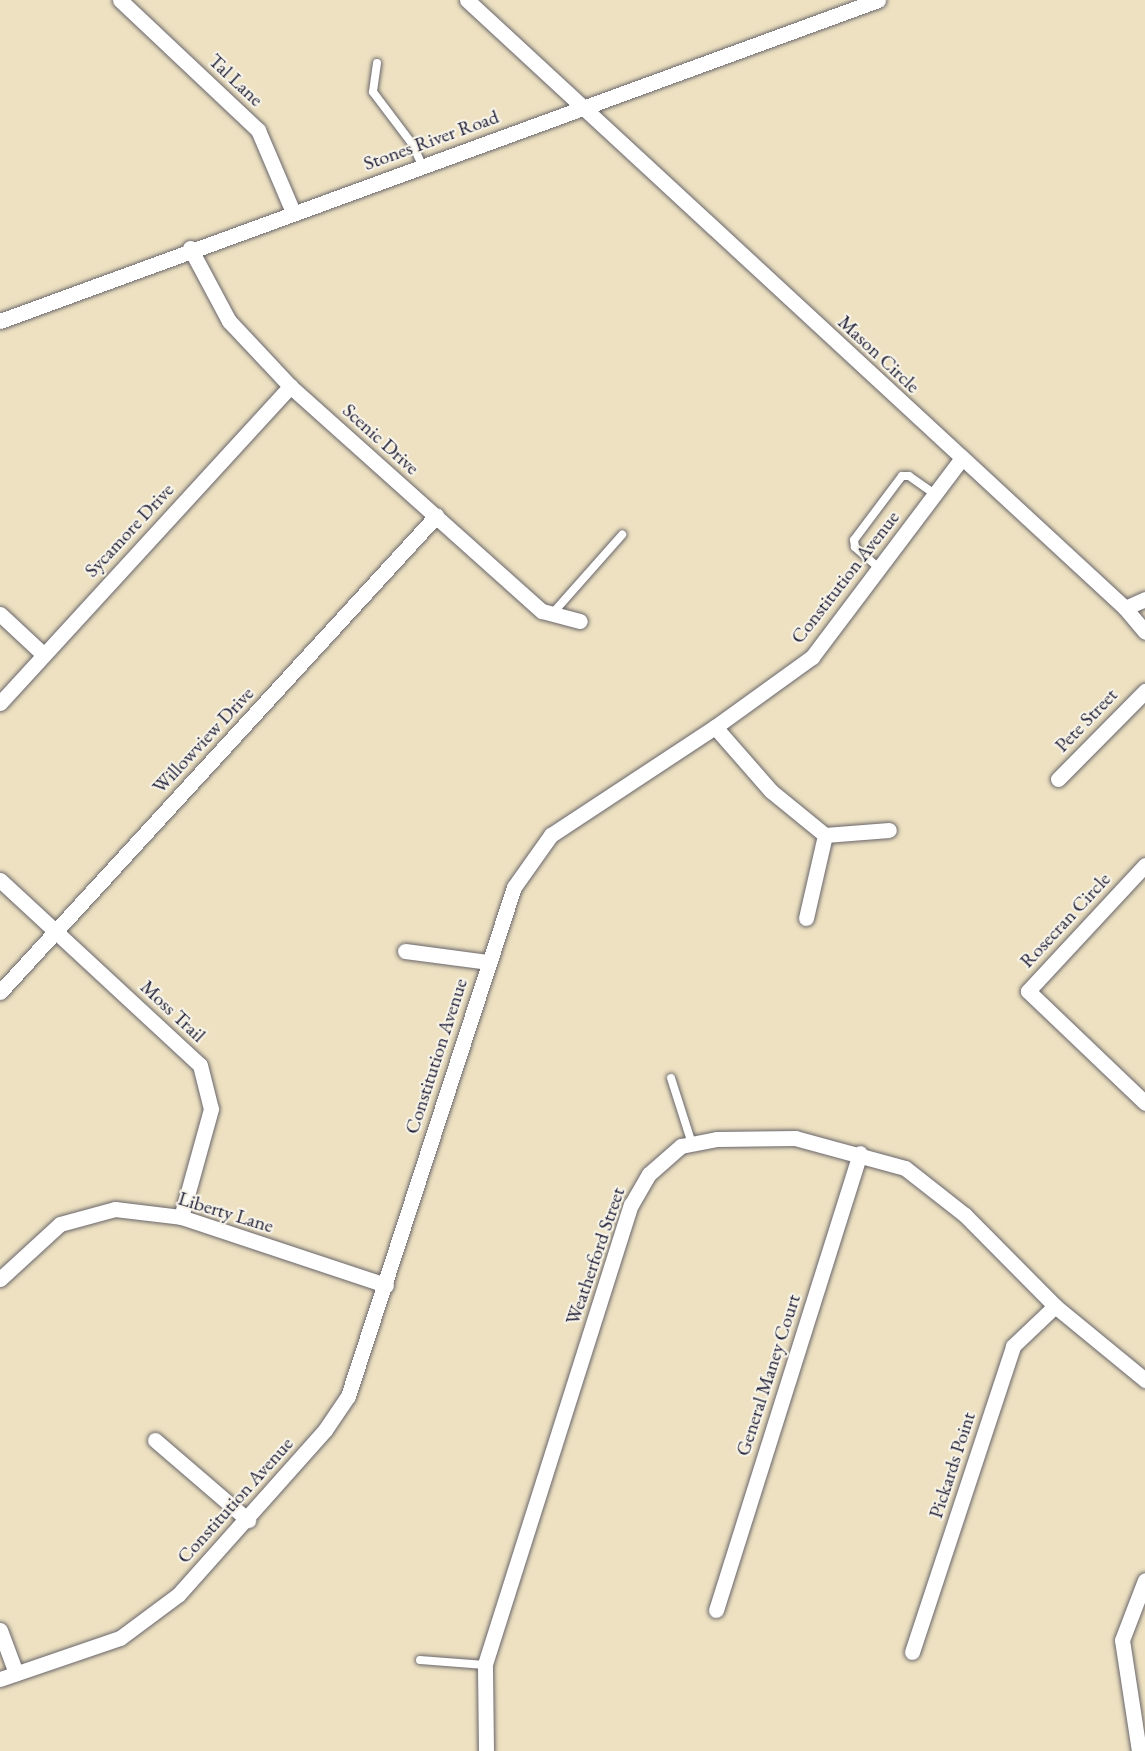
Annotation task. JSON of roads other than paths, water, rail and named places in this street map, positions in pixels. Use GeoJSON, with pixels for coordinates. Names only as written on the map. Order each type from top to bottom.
{"type":"FeatureCollection","features":[{"type":"Feature","properties":{"kind":"street","name":"Tal Lane"},"geometry":{"type":"LineString","coordinates":[[120,0],[258,130],[293,212]]}},
{"type":"Feature","properties":{"kind":"street","name":"Mason Circle"},"geometry":{"type":"LineString","coordinates":[[467,0],[961,459],[1125,608],[1145,632]]}},
{"type":"Feature","properties":{"kind":"street","name":"Stones River Road"},"geometry":{"type":"LineString","coordinates":[[0,321],[190,249],[878,0]]}},
{"type":"Feature","properties":{"kind":"street","name":"Scenic Drive"},"geometry":{"type":"LineString","coordinates":[[190,249],[229,321],[290,386],[542,611],[580,621]]}},
{"type":"Feature","properties":{"kind":"street","name":"Sycamore Drive"},"geometry":{"type":"LineString","coordinates":[[0,703],[290,386]]}},
{"type":"Feature","properties":{"kind":"street","name":"Constitution Avenue"},"geometry":{"type":"LineString","coordinates":[[0,1679],[120,1638],[177,1595],[248,1520],[326,1430],[348,1396],[514,887],[551,835],[715,727],[812,657],[961,459]]}},
{"type":"Feature","properties":{"kind":"street","name":"Willowview Drive"},"geometry":{"type":"LineString","coordinates":[[0,992],[436,516]]}},
{"type":"Feature","properties":{"kind":"street"},"geometry":{"type":"LineString","coordinates":[[1125,608],[1145,599]]}},
{"type":"Feature","properties":{"kind":"street"},"geometry":{"type":"LineString","coordinates":[[0,614],[44,654]]}},
{"type":"Feature","properties":{"kind":"street","name":"Pete Street"},"geometry":{"type":"LineString","coordinates":[[1058,779],[1145,691]]}},
{"type":"Feature","properties":{"kind":"street"},"geometry":{"type":"LineString","coordinates":[[715,727],[771,791],[825,835],[889,830]]}},
{"type":"Feature","properties":{"kind":"street"},"geometry":{"type":"LineString","coordinates":[[806,918],[825,835]]}},
{"type":"Feature","properties":{"kind":"street","name":"Rosecran Circle"},"geometry":{"type":"LineString","coordinates":[[1145,864],[1028,991],[1145,1103]]}},
{"type":"Feature","properties":{"kind":"street","name":"Moss Trail"},"geometry":{"type":"LineString","coordinates":[[0,880],[200,1065],[212,1109],[181,1217]]}},
{"type":"Feature","properties":{"kind":"street"},"geometry":{"type":"LineString","coordinates":[[405,951],[489,962]]}},
{"type":"Feature","properties":{"kind":"street","name":"Weatherford Street"},"geometry":{"type":"LineString","coordinates":[[486,1751],[485,1665],[631,1205],[649,1174],[681,1146],[717,1139],[795,1138],[860,1153],[905,1168],[965,1215],[1055,1306],[1145,1380]]}},
{"type":"Feature","properties":{"kind":"street","name":"General Maney Court"},"geometry":{"type":"LineString","coordinates":[[716,1610],[860,1153]]}},
{"type":"Feature","properties":{"kind":"street","name":"Liberty Lane"},"geometry":{"type":"LineString","coordinates":[[0,1280],[60,1224],[116,1209],[181,1217],[386,1285]]}},
{"type":"Feature","properties":{"kind":"street","name":"Pickards Point"},"geometry":{"type":"LineString","coordinates":[[912,1652],[1013,1346],[1055,1306]]}},
{"type":"Feature","properties":{"kind":"street"},"geometry":{"type":"LineString","coordinates":[[155,1440],[248,1520]]}},
{"type":"Feature","properties":{"kind":"street"},"geometry":{"type":"LineString","coordinates":[[1139,1751],[1122,1640],[1145,1580]]}},
{"type":"Feature","properties":{"kind":"street"},"geometry":{"type":"LineString","coordinates":[[0,1630],[16,1673]]}},
{"type":"Feature","properties":{"kind":"lane"},"geometry":{"type":"LineString","coordinates":[[377,63],[373,92],[412,145],[422,165]]}},
{"type":"Feature","properties":{"kind":"lane"},"geometry":{"type":"LineString","coordinates":[[879,568],[855,547],[854,540],[895,485],[902,476],[909,476],[935,494]]}},
{"type":"Feature","properties":{"kind":"lane"},"geometry":{"type":"LineString","coordinates":[[552,614],[622,535]]}},
{"type":"Feature","properties":{"kind":"lane"},"geometry":{"type":"LineString","coordinates":[[671,1078],[692,1144]]}},
{"type":"Feature","properties":{"kind":"lane"},"geometry":{"type":"LineString","coordinates":[[420,1660],[485,1665]]}}]}
